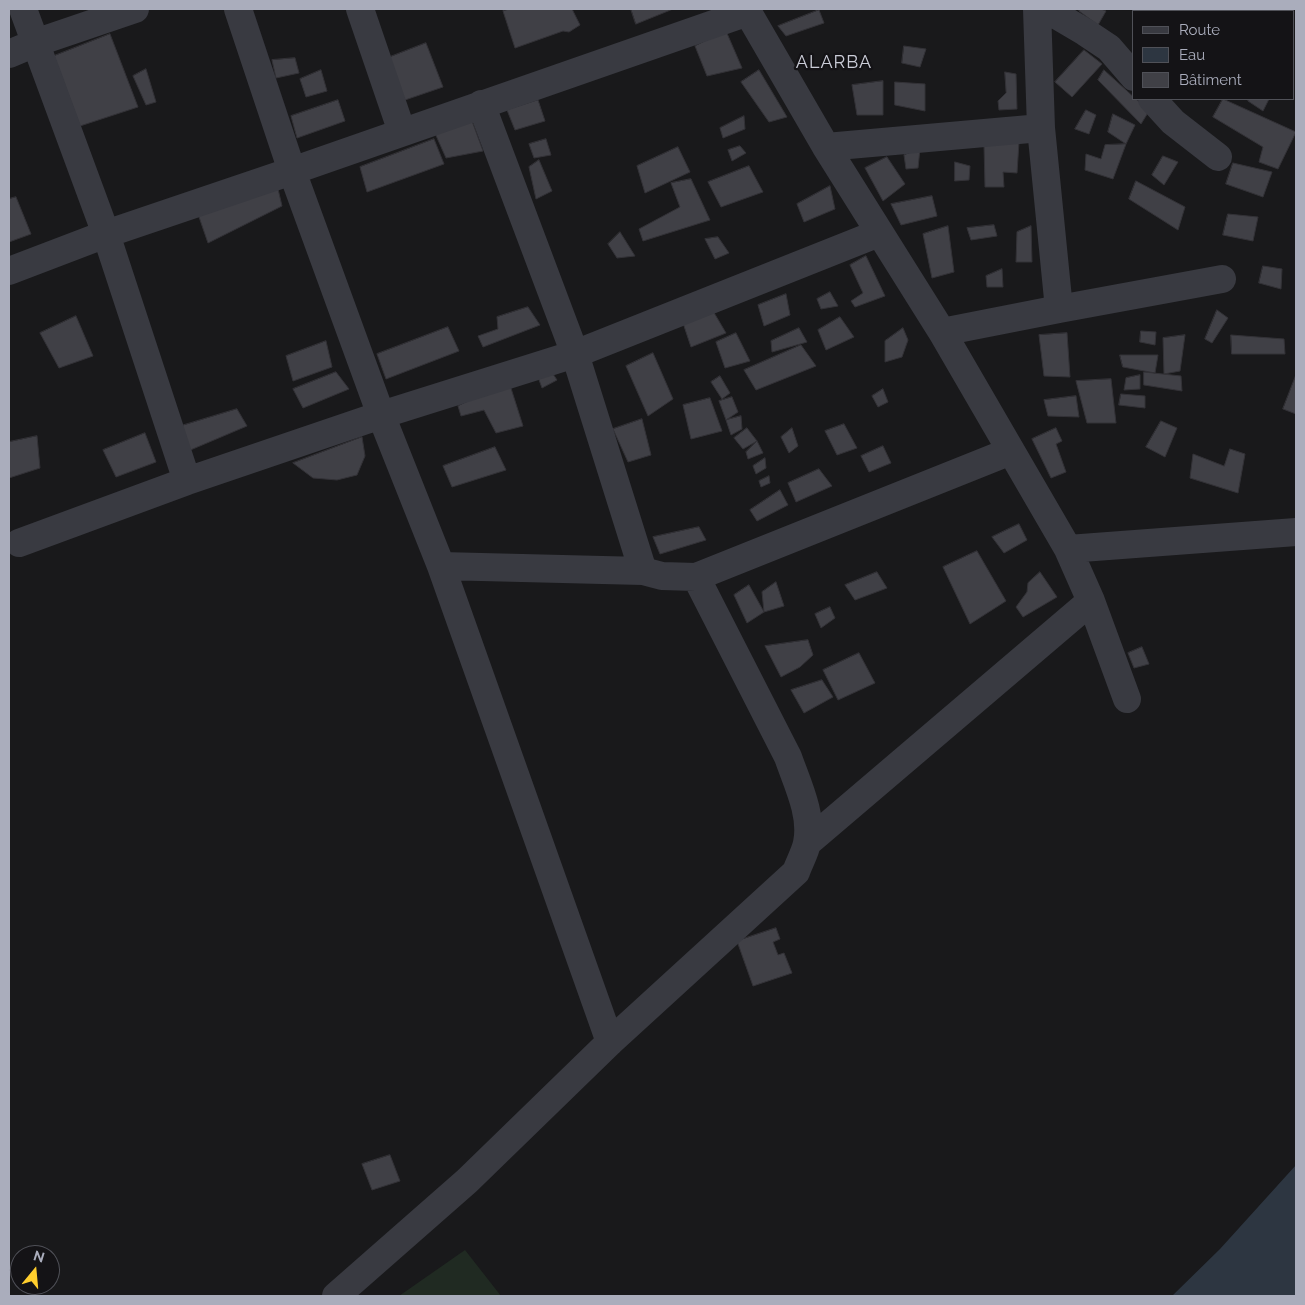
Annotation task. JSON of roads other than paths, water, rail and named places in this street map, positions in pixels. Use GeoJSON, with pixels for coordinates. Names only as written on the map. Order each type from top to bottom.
{"type":"FeatureCollection","features":[{"type":"Feature","properties":{"kind":"street"},"geometry":{"type":"LineString","coordinates":[[23,9],[106,234],[187,480]]}},
{"type":"Feature","properties":{"kind":"street"},"geometry":{"type":"LineString","coordinates":[[9,54],[35,43],[135,9]]}},
{"type":"Feature","properties":{"kind":"street"},"geometry":{"type":"LineString","coordinates":[[238,9],[292,171],[381,416],[441,566],[610,1042]]}},
{"type":"Feature","properties":{"kind":"street"},"geometry":{"type":"LineString","coordinates":[[360,9],[402,132]]}},
{"type":"Feature","properties":{"kind":"street"},"geometry":{"type":"LineString","coordinates":[[1038,9],[1041,128],[1059,309]]}},
{"type":"Feature","properties":{"kind":"street"},"geometry":{"type":"LineString","coordinates":[[1046,9],[1109,48],[1132,75]]}},
{"type":"Feature","properties":{"kind":"street"},"geometry":{"type":"LineString","coordinates":[[9,271],[106,234],[292,171],[747,10],[826,147],[942,332],[1068,549],[1091,602],[1127,699]]}},
{"type":"Feature","properties":{"kind":"street"},"geometry":{"type":"LineString","coordinates":[[1153,100],[1174,122],[1218,158]]}},
{"type":"Feature","properties":{"kind":"street"},"geometry":{"type":"LineString","coordinates":[[482,104],[575,354],[643,571]]}},
{"type":"Feature","properties":{"kind":"street"},"geometry":{"type":"LineString","coordinates":[[826,147],[1041,128]]}},
{"type":"Feature","properties":{"kind":"street"},"geometry":{"type":"LineString","coordinates":[[19,543],[187,480],[575,354],[879,233]]}},
{"type":"Feature","properties":{"kind":"street"},"geometry":{"type":"LineString","coordinates":[[942,332],[1222,279]]}},
{"type":"Feature","properties":{"kind":"street"},"geometry":{"type":"LineString","coordinates":[[441,566],[643,571],[662,576],[696,577],[1011,451]]}},
{"type":"Feature","properties":{"kind":"street"},"geometry":{"type":"LineString","coordinates":[[1068,549],[1296,532]]}},
{"type":"Feature","properties":{"kind":"street"},"geometry":{"type":"LineString","coordinates":[[336,1296],[466,1181],[610,1042],[796,872],[807,843],[807,817],[788,758],[696,577]]}},
{"type":"Feature","properties":{"kind":"street"},"geometry":{"type":"LineString","coordinates":[[807,843],[1091,602]]}},
{"type":"Feature","properties":{"kind":"water"},"geometry":{"type":"Polygon","coordinates":[[[1296,1165],[1296,1296],[1172,1296],[1220,1249],[1296,1165]]]}},
{"type":"Feature","properties":{"kind":"district","name":"ALARBA"},"geometry":{"type":"Point","coordinates":[834,63]}}]}
